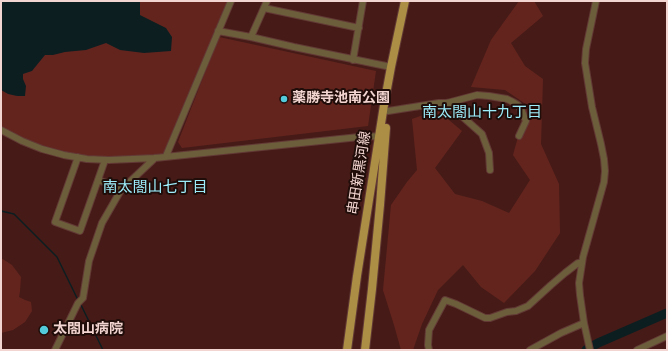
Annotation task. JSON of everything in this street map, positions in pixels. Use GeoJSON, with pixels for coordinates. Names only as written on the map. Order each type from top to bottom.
{"type":"FeatureCollection","features":[{"type":"Feature","properties":{"kind":"main road","name":"串田新黒河線"},"geometry":{"type":"LineString","coordinates":[[347,350],[357,276],[382,137],[391,67],[405,1]]}},
{"type":"Feature","properties":{"kind":"main road","name":"串田新黒河線"},"geometry":{"type":"LineString","coordinates":[[365,350],[379,220],[382,137],[411,1]]}},
{"type":"Feature","properties":{"kind":"street"},"geometry":{"type":"LineString","coordinates":[[166,156],[231,1]]}},
{"type":"Feature","properties":{"kind":"street"},"geometry":{"type":"LineString","coordinates":[[251,37],[267,1]]}},
{"type":"Feature","properties":{"kind":"street"},"geometry":{"type":"LineString","coordinates":[[353,60],[364,1]]}},
{"type":"Feature","properties":{"kind":"street"},"geometry":{"type":"LineString","coordinates":[[590,350],[584,323],[579,283],[582,263],[604,182],[605,171],[604,159],[592,107],[585,63],[586,49],[596,1]]}},
{"type":"Feature","properties":{"kind":"street"},"geometry":{"type":"LineString","coordinates":[[264,8],[359,28]]}},
{"type":"Feature","properties":{"kind":"street"},"geometry":{"type":"LineString","coordinates":[[218,31],[391,67]]}},
{"type":"Feature","properties":{"kind":"street"},"geometry":{"type":"LineString","coordinates":[[388,112],[439,103],[447,103],[477,95],[507,99],[518,105],[526,121],[519,136]]}},
{"type":"Feature","properties":{"kind":"street"},"geometry":{"type":"LineString","coordinates":[[447,103],[482,134],[489,153],[490,170]]}},
{"type":"Feature","properties":{"kind":"street"},"geometry":{"type":"LineString","coordinates":[[1,130],[22,142],[42,149],[64,155],[105,160],[155,158],[369,136],[382,137]]}},
{"type":"Feature","properties":{"kind":"street"},"geometry":{"type":"LineString","coordinates":[[78,157],[54,222],[80,231],[105,160]]}},
{"type":"Feature","properties":{"kind":"street"},"geometry":{"type":"LineString","coordinates":[[55,350],[78,303],[83,298],[89,261],[102,222],[123,189],[155,158]]}},
{"type":"Feature","properties":{"kind":"street"},"geometry":{"type":"LineString","coordinates":[[98,180],[123,189]]}},
{"type":"Feature","properties":{"kind":"street"},"geometry":{"type":"LineString","coordinates":[[430,350],[428,345],[429,330],[445,300],[485,318],[490,318],[528,306],[565,273],[582,263]]}},
{"type":"Feature","properties":{"kind":"street"},"geometry":{"type":"LineString","coordinates":[[530,350],[561,333],[584,323]]}},
{"type":"Feature","properties":{"kind":"street"},"geometry":{"type":"LineString","coordinates":[[637,350],[667,336]]}},
{"type":"Feature","properties":{"kind":"shaded area"},"geometry":{"type":"Polygon","coordinates":[[[1,1],[231,1],[166,156],[88,158],[44,148],[1,128],[1,1]]]}},
{"type":"Feature","properties":{"kind":"shaded area"},"geometry":{"type":"Polygon","coordinates":[[[1,1],[140,1],[140,15],[166,28],[172,37],[171,51],[144,53],[120,50],[106,43],[86,50],[45,55],[32,71],[23,74],[23,79],[26,86],[25,96],[8,94],[1,90],[1,1]]]}},
{"type":"Feature","properties":{"kind":"shaded area"},"geometry":{"type":"Polygon","coordinates":[[[519,1],[534,1],[543,16],[511,43],[525,66],[543,79],[541,144],[559,184],[560,233],[535,271],[504,303],[481,287],[463,265],[438,290],[422,324],[413,350],[401,350],[383,290],[391,205],[417,170],[412,119],[437,110],[462,131],[435,168],[455,194],[482,201],[509,213],[530,180],[513,155],[527,105],[505,90],[471,87],[491,40],[519,1]]]}},
{"type":"Feature","properties":{"kind":"shaded area","name":"薬勝寺池南公園"},"geometry":{"type":"Polygon","coordinates":[[[219,37],[376,71],[368,126],[182,148],[178,142],[219,37]]]}},
{"type":"Feature","properties":{"kind":"shaded area"},"geometry":{"type":"Polygon","coordinates":[[[1,258],[12,265],[21,277],[19,297],[31,302],[32,311],[25,322],[13,330],[1,333],[1,258]]]}},
{"type":"Feature","properties":{"kind":"waterway"},"geometry":{"type":"LineString","coordinates":[[1,211],[14,214],[57,257],[78,300]]}},
{"type":"Feature","properties":{"kind":"waterway"},"geometry":{"type":"LineString","coordinates":[[80,303],[103,350]]}},
{"type":"Feature","properties":{"kind":"waterway"},"geometry":{"type":"LineString","coordinates":[[586,350],[598,343],[667,313]]}},
{"type":"Feature","properties":{"kind":"place","name":"薬勝寺池南公園"},"geometry":{"type":"Point","coordinates":[284,99]}},
{"type":"Feature","properties":{"kind":"place","name":"太閤山病院"},"geometry":{"type":"Point","coordinates":[44,330]}},
{"type":"Feature","properties":{"kind":"district","name":"南太閤山十九丁目"},"geometry":{"type":"Point","coordinates":[482,113]}},
{"type":"Feature","properties":{"kind":"district","name":"南太閤山七丁目"},"geometry":{"type":"Point","coordinates":[155,188]}}]}
